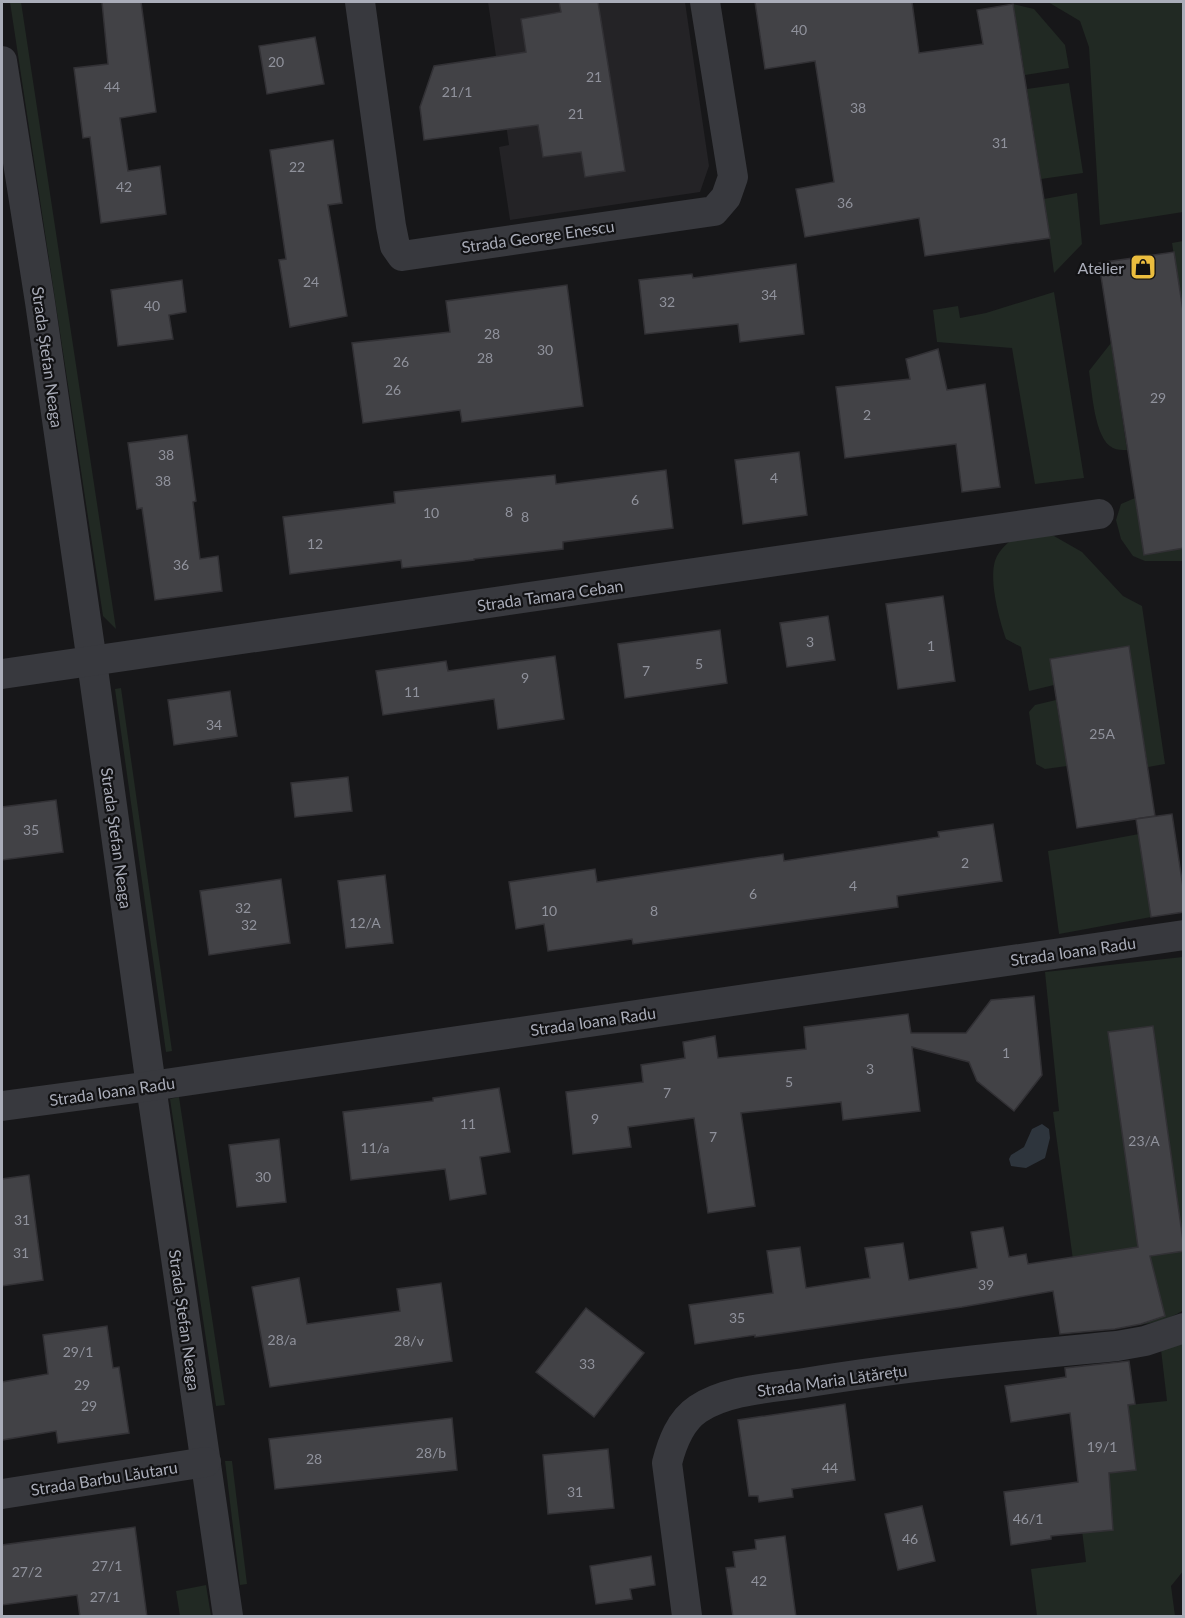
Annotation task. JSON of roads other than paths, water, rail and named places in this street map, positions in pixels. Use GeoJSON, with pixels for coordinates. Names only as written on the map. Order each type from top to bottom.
{"type":"FeatureCollection","features":[{"type":"Feature","properties":{"kind":"street","name":"Strada George Enescu"},"geometry":{"type":"LineString","coordinates":[[360,2],[391,226],[396,246],[402,256],[714,211],[726,197],[733,177],[705,2]]}},
{"type":"Feature","properties":{"kind":"street","name":"Strada Ștefan Neaga"},"geometry":{"type":"LineString","coordinates":[[2,61],[40,302],[228,1617]]}},
{"type":"Feature","properties":{"kind":"street","name":"Strada Tamara Ceban"},"geometry":{"type":"LineString","coordinates":[[2,674],[1099,514]]}},
{"type":"Feature","properties":{"kind":"street","name":"Strada Ioana Radu"},"geometry":{"type":"LineString","coordinates":[[2,1106],[1184,935]]}},
{"type":"Feature","properties":{"kind":"street","name":"Strada Maria Lătărețu"},"geometry":{"type":"LineString","coordinates":[[687,1617],[667,1463],[672,1443],[682,1425],[696,1410],[716,1399],[753,1391],[938,1364],[1117,1346],[1144,1341],[1184,1328]]}},
{"type":"Feature","properties":{"kind":"street","name":"Strada Barbu Lăutaru"},"geometry":{"type":"LineString","coordinates":[[2,1494],[206,1462]]}},
{"type":"Feature","properties":{"kind":"place","name":"Atelier"},"geometry":{"type":"Point","coordinates":[1143,267]}}]}
